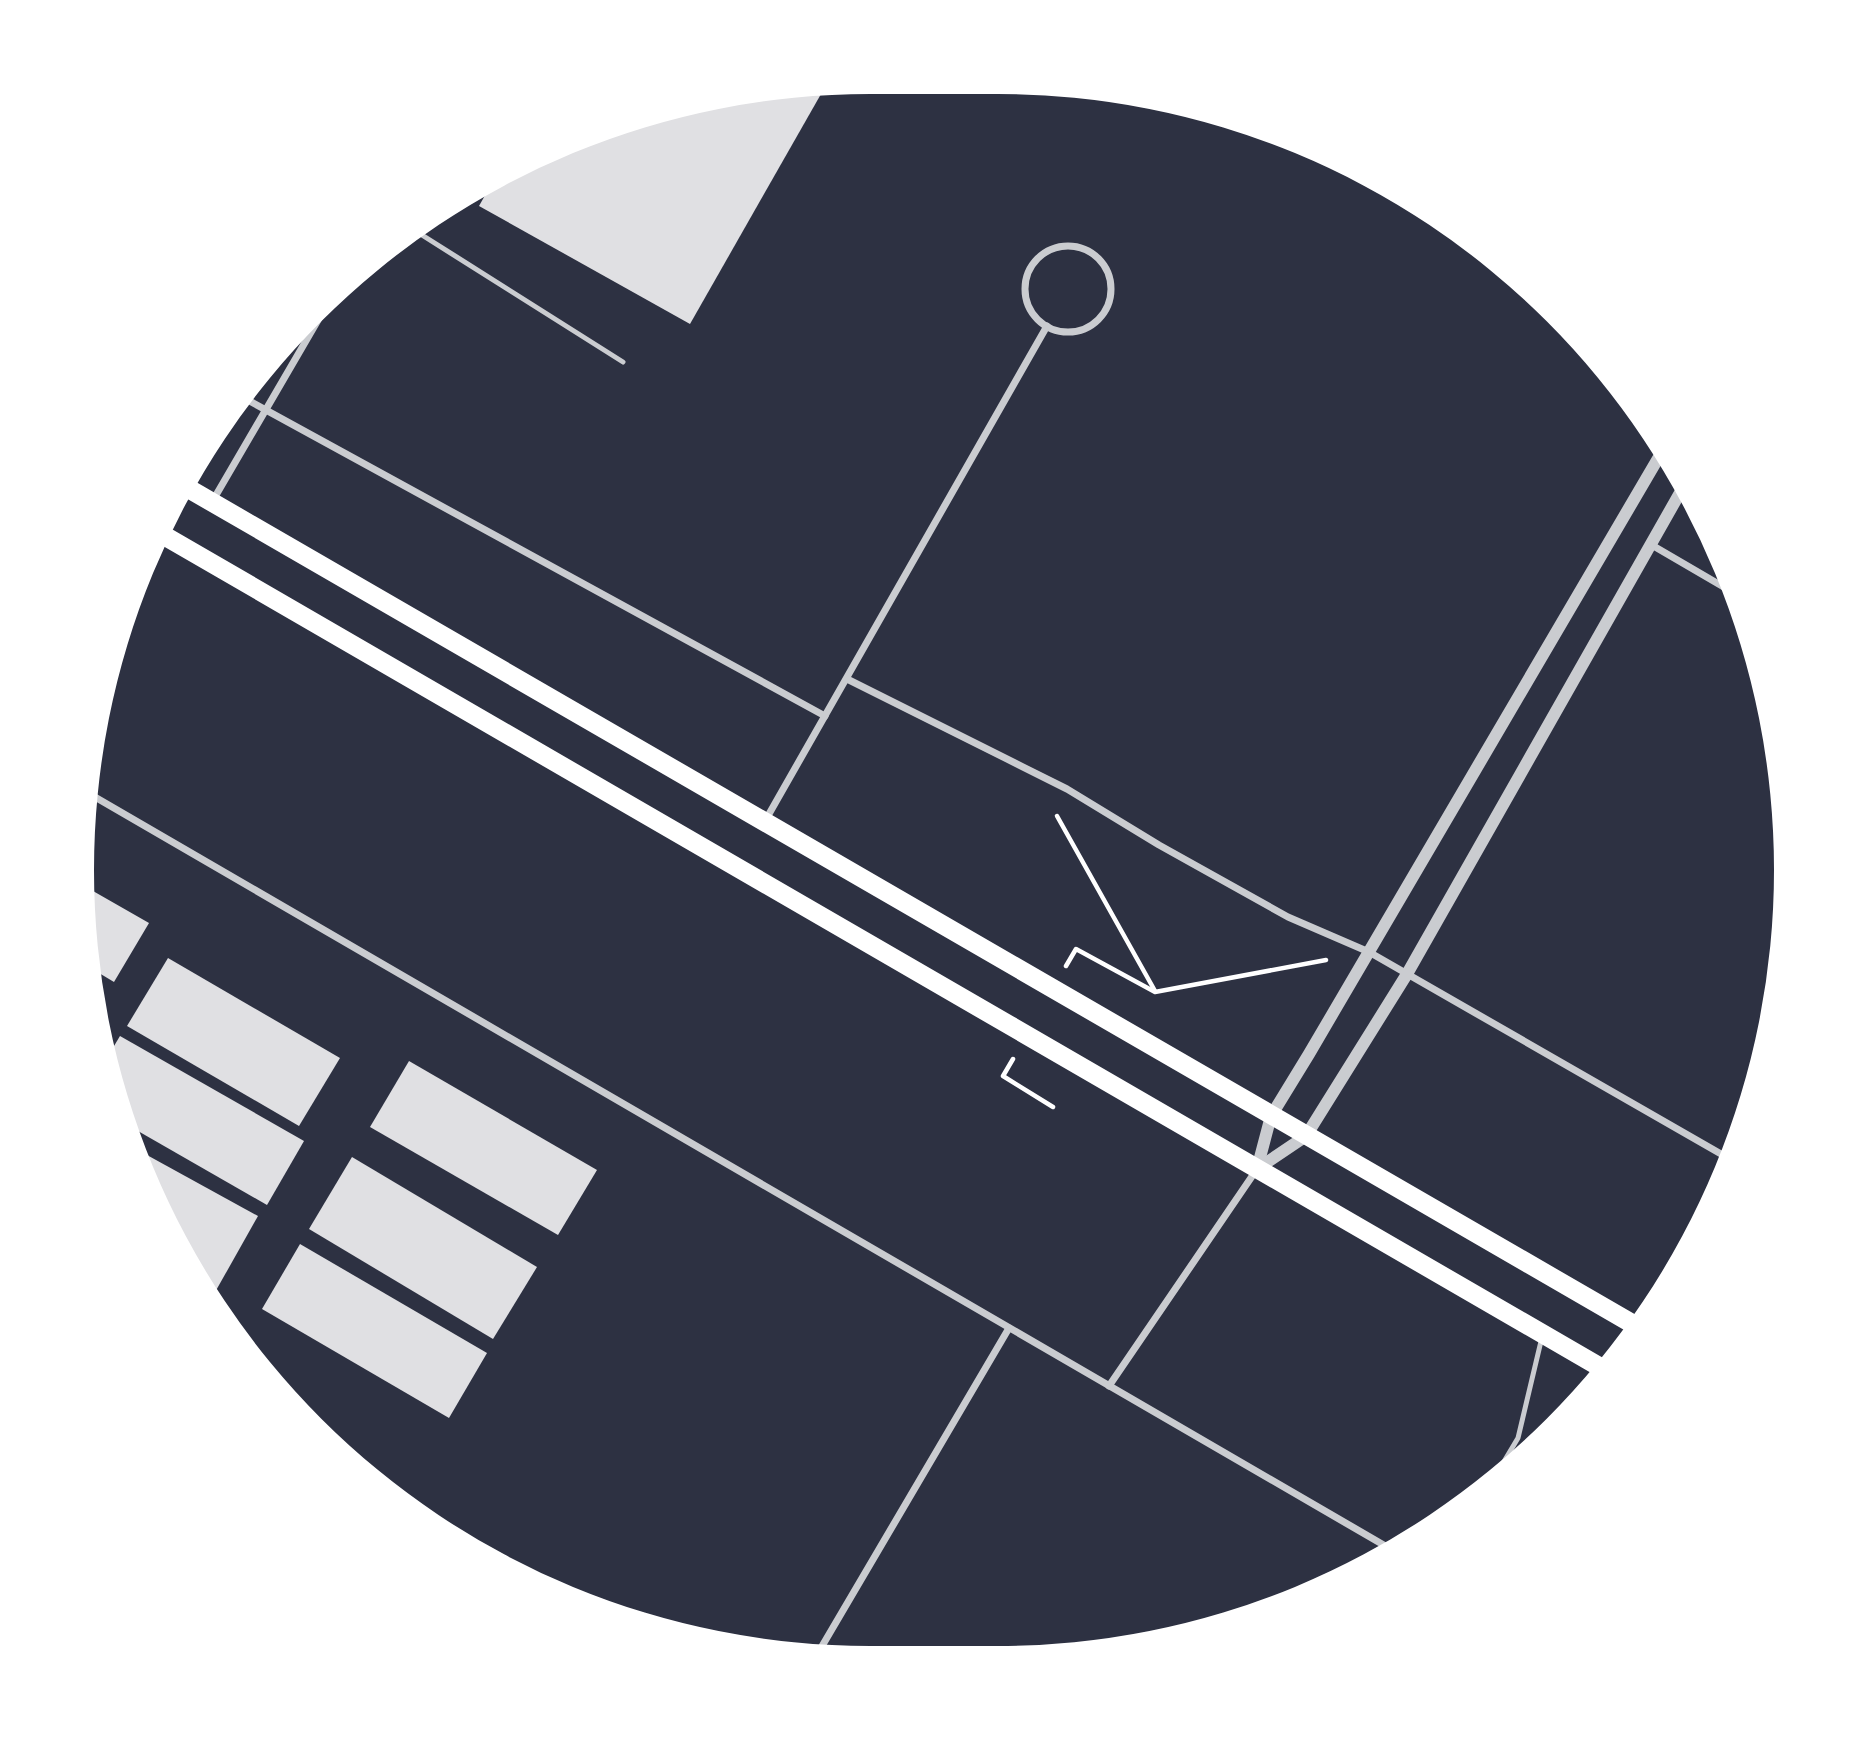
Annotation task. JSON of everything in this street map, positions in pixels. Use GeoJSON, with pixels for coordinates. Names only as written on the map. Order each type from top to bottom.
{"type":"FeatureCollection","features":[{"type":"Feature","properties":{"kind":"highway"},"geometry":{"type":"LineString","coordinates":[[193,491],[1629,1321]]}},
{"type":"Feature","properties":{"kind":"highway"},"geometry":{"type":"LineString","coordinates":[[169,538],[1596,1365]]}},
{"type":"Feature","properties":{"kind":"street"},"geometry":{"type":"LineString","coordinates":[[1061,246],[1076,246],[1090,251],[1101,261],[1109,274],[1111,289],[1101,317],[1090,326],[1076,331],[1060,331],[1046,326],[1035,316],[1027,303],[1027,274],[1035,261],[1047,251],[1061,246]]}},
{"type":"Feature","properties":{"kind":"street"},"geometry":{"type":"LineString","coordinates":[[765,822],[1046,326]]}},
{"type":"Feature","properties":{"kind":"street"},"geometry":{"type":"LineString","coordinates":[[212,502],[309,336]]}},
{"type":"Feature","properties":{"kind":"street"},"geometry":{"type":"LineString","coordinates":[[252,403],[825,716]]}},
{"type":"Feature","properties":{"kind":"street"},"geometry":{"type":"LineString","coordinates":[[1109,1386],[1257,1168],[1271,1116],[1657,460]]}},
{"type":"Feature","properties":{"kind":"street"},"geometry":{"type":"LineString","coordinates":[[1257,1168],[1307,1136],[1407,974],[1678,496]]}},
{"type":"Feature","properties":{"kind":"street"},"geometry":{"type":"LineString","coordinates":[[1650,544],[1719,584]]}},
{"type":"Feature","properties":{"kind":"street"},"geometry":{"type":"LineString","coordinates":[[847,678],[1067,789],[1159,845],[1289,917],[1369,952],[1720,1153]]}},
{"type":"Feature","properties":{"kind":"street"},"geometry":{"type":"LineString","coordinates":[[98,799],[1383,1544]]}},
{"type":"Feature","properties":{"kind":"street"},"geometry":{"type":"LineString","coordinates":[[823,1644],[1009,1328]]}},
{"type":"Feature","properties":{"kind":"lane"},"geometry":{"type":"LineString","coordinates":[[424,236],[623,362]]}},
{"type":"Feature","properties":{"kind":"lane"},"geometry":{"type":"LineString","coordinates":[[1508,1454],[1518,1438],[1543,1334]]}},
{"type":"Feature","properties":{"kind":"path"},"geometry":{"type":"LineString","coordinates":[[1057,816],[1155,992]]}},
{"type":"Feature","properties":{"kind":"path"},"geometry":{"type":"LineString","coordinates":[[1076,949],[1155,992],[1326,960]]}},
{"type":"Feature","properties":{"kind":"path"},"geometry":{"type":"LineString","coordinates":[[1003,1076],[1053,1107]]}},
{"type":"Feature","properties":{"kind":"building"},"geometry":{"type":"Polygon","coordinates":[[[820,96],[690,324],[479,206],[484,197],[527,174],[621,136],[719,109],[820,96]]]}},
{"type":"Feature","properties":{"kind":"building"},"geometry":{"type":"Polygon","coordinates":[[[95,892],[149,923],[114,982],[102,975],[95,892]]]}},
{"type":"Feature","properties":{"kind":"building"},"geometry":{"type":"Polygon","coordinates":[[[168,958],[340,1058],[299,1126],[127,1026],[168,958]]]}},
{"type":"Feature","properties":{"kind":"building"},"geometry":{"type":"Polygon","coordinates":[[[120,1036],[304,1141],[267,1205],[141,1133],[115,1045],[120,1036]]]}},
{"type":"Feature","properties":{"kind":"building"},"geometry":{"type":"Polygon","coordinates":[[[409,1061],[597,1170],[558,1235],[370,1127],[409,1061]]]}},
{"type":"Feature","properties":{"kind":"building"},"geometry":{"type":"Polygon","coordinates":[[[150,1157],[258,1216],[217,1288],[174,1213],[150,1157]]]}},
{"type":"Feature","properties":{"kind":"building"},"geometry":{"type":"Polygon","coordinates":[[[352,1157],[537,1267],[493,1339],[309,1229],[352,1157]]]}},
{"type":"Feature","properties":{"kind":"building"},"geometry":{"type":"Polygon","coordinates":[[[300,1244],[487,1353],[449,1418],[262,1309],[300,1244]]]}}]}
